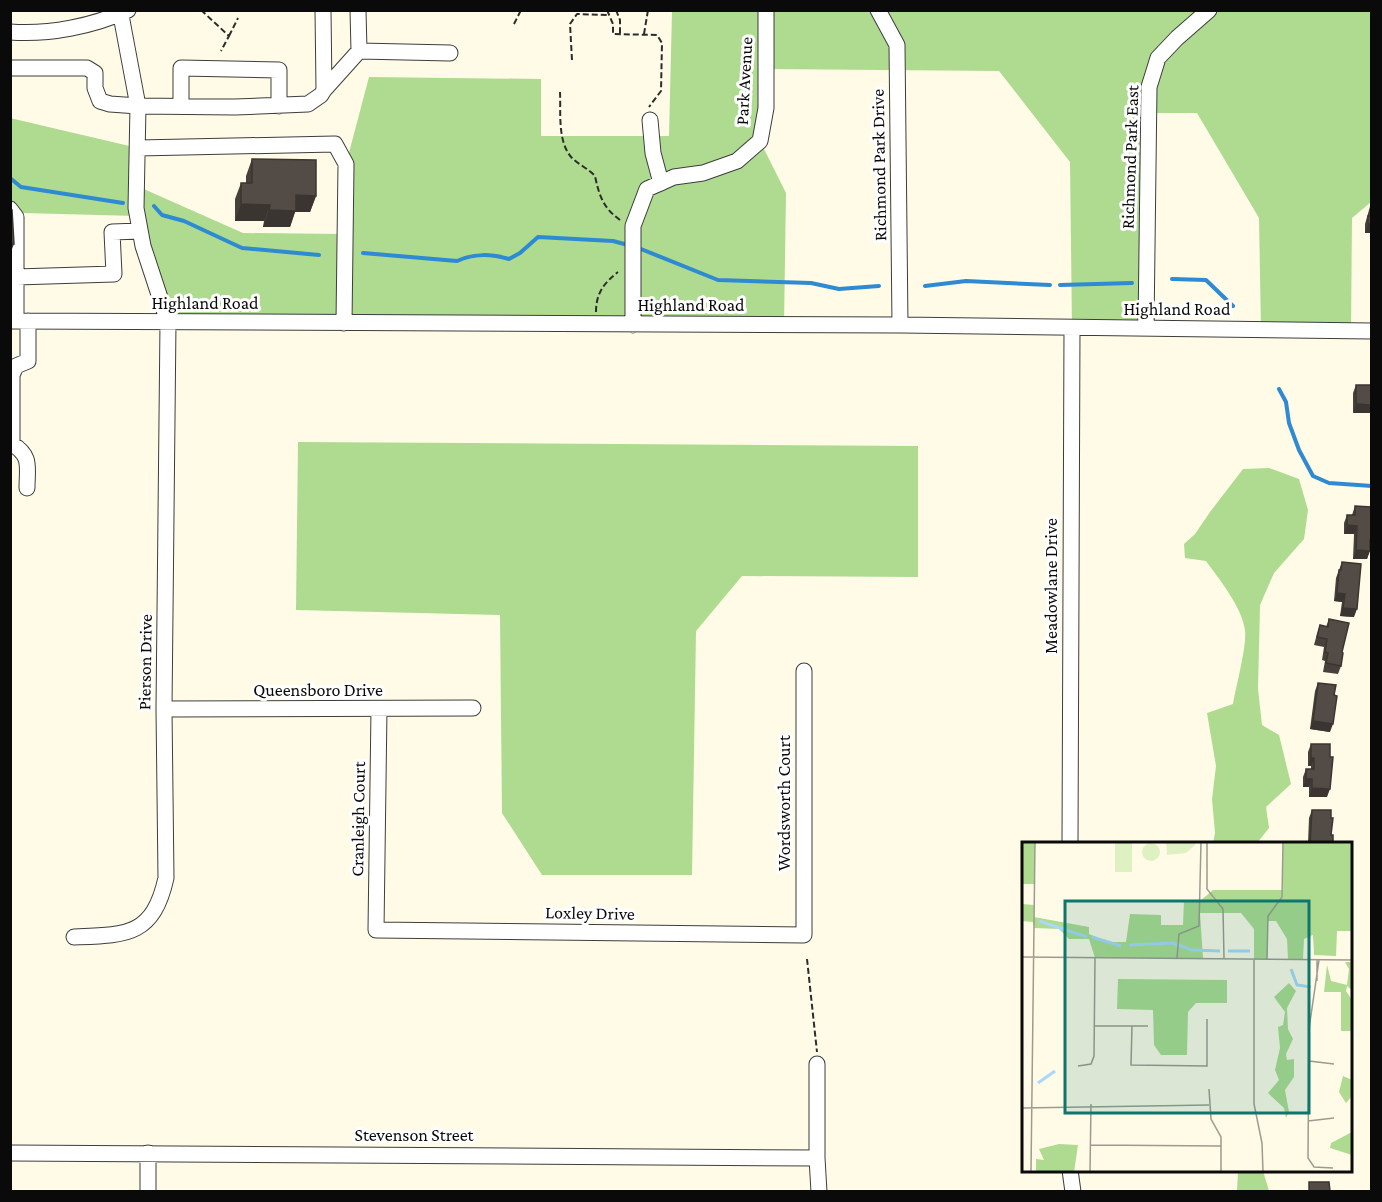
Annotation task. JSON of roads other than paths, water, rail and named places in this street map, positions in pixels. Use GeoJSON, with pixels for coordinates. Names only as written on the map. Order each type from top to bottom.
{"type":"FeatureCollection","features":[{"type":"Feature","properties":{"kind":"street"},"geometry":{"type":"LineString","coordinates":[[323,10],[324,90]]}},
{"type":"Feature","properties":{"kind":"street"},"geometry":{"type":"LineString","coordinates":[[10,68],[87,68],[95,73],[94,88],[100,101],[110,104],[235,107],[309,104],[321,95],[359,51],[358,10]]}},
{"type":"Feature","properties":{"kind":"street","name":"Park Avenue"},"geometry":{"type":"LineString","coordinates":[[661,183],[674,177],[704,173],[737,161],[760,141],[766,108],[766,10]]}},
{"type":"Feature","properties":{"kind":"street","name":"Richmond Park Drive"},"geometry":{"type":"LineString","coordinates":[[878,10],[897,45],[900,325]]}},
{"type":"Feature","properties":{"kind":"street","name":"Richmond Park East"},"geometry":{"type":"LineString","coordinates":[[1146,328],[1149,87],[1158,58],[1209,10]]}},
{"type":"Feature","properties":{"kind":"street"},"geometry":{"type":"LineString","coordinates":[[10,32],[31,33],[61,29],[123,12]]}},
{"type":"Feature","properties":{"kind":"street","name":"Pierson Drive"},"geometry":{"type":"LineString","coordinates":[[74,937],[113,935],[131,930],[146,922],[157,910],[162,899],[166,878],[164,710],[168,322],[143,246],[136,208],[138,106],[123,12]]}},
{"type":"Feature","properties":{"kind":"street"},"geometry":{"type":"LineString","coordinates":[[359,51],[450,53]]}},
{"type":"Feature","properties":{"kind":"street"},"geometry":{"type":"LineString","coordinates":[[181,106],[181,68],[279,70],[279,106]]}},
{"type":"Feature","properties":{"kind":"street"},"geometry":{"type":"LineString","coordinates":[[633,325],[627,267],[627,226],[647,189],[661,183],[653,153],[650,120]]}},
{"type":"Feature","properties":{"kind":"street"},"geometry":{"type":"LineString","coordinates":[[138,148],[335,144],[346,164],[344,323]]}},
{"type":"Feature","properties":{"kind":"street"},"geometry":{"type":"LineString","coordinates":[[10,209],[16,217],[18,321],[28,361],[16,366],[12,375],[12,444],[23,450],[27,459],[27,488]]}},
{"type":"Feature","properties":{"kind":"street"},"geometry":{"type":"LineString","coordinates":[[16,277],[114,274],[112,232],[140,231]]}},
{"type":"Feature","properties":{"kind":"street","name":"Highland Road"},"geometry":{"type":"LineString","coordinates":[[18,321],[900,325],[1371,331]]}},
{"type":"Feature","properties":{"kind":"street","name":"Meadowlane Drive"},"geometry":{"type":"LineString","coordinates":[[1070,842],[1072,328]]}},
{"type":"Feature","properties":{"kind":"street","name":"Wordsworth Court"},"geometry":{"type":"LineString","coordinates":[[804,671],[804,935]]}},
{"type":"Feature","properties":{"kind":"street","name":"Queensboro Drive"},"geometry":{"type":"LineString","coordinates":[[164,710],[473,708]]}},
{"type":"Feature","properties":{"kind":"street","name":"Cranleigh Court"},"geometry":{"type":"LineString","coordinates":[[376,930],[379,710]]}},
{"type":"Feature","properties":{"kind":"street","name":"Loxley Drive"},"geometry":{"type":"LineString","coordinates":[[376,930],[804,935]]}},
{"type":"Feature","properties":{"kind":"street"},"geometry":{"type":"LineString","coordinates":[[817,1064],[819,1191]]}},
{"type":"Feature","properties":{"kind":"street","name":"Stevenson Street"},"geometry":{"type":"LineString","coordinates":[[10,1153],[817,1158]]}},
{"type":"Feature","properties":{"kind":"street"},"geometry":{"type":"LineString","coordinates":[[148,1153],[148,1191]]}},
{"type":"Feature","properties":{"kind":"street"},"geometry":{"type":"LineString","coordinates":[[1070,1172],[1073,1191]]}},
{"type":"Feature","properties":{"kind":"waterway"},"geometry":{"type":"LineString","coordinates":[[10,178],[21,187],[123,203]]}},
{"type":"Feature","properties":{"kind":"waterway"},"geometry":{"type":"LineString","coordinates":[[154,206],[162,215],[184,221],[242,248],[319,255]]}},
{"type":"Feature","properties":{"kind":"waterway"},"geometry":{"type":"LineString","coordinates":[[363,253],[457,261],[483,255],[509,259],[520,253],[538,237],[613,241],[628,245]]}},
{"type":"Feature","properties":{"kind":"waterway"},"geometry":{"type":"LineString","coordinates":[[636,247],[718,280],[811,283],[839,289],[879,286]]}},
{"type":"Feature","properties":{"kind":"waterway"},"geometry":{"type":"LineString","coordinates":[[1172,279],[1206,280],[1233,306]]}},
{"type":"Feature","properties":{"kind":"waterway"},"geometry":{"type":"LineString","coordinates":[[925,286],[966,281],[1050,285]]}},
{"type":"Feature","properties":{"kind":"waterway"},"geometry":{"type":"LineString","coordinates":[[1060,285],[1132,283]]}},
{"type":"Feature","properties":{"kind":"waterway"},"geometry":{"type":"LineString","coordinates":[[1279,389],[1286,402],[1289,423],[1299,450],[1313,476],[1329,483],[1372,486]]}}]}
